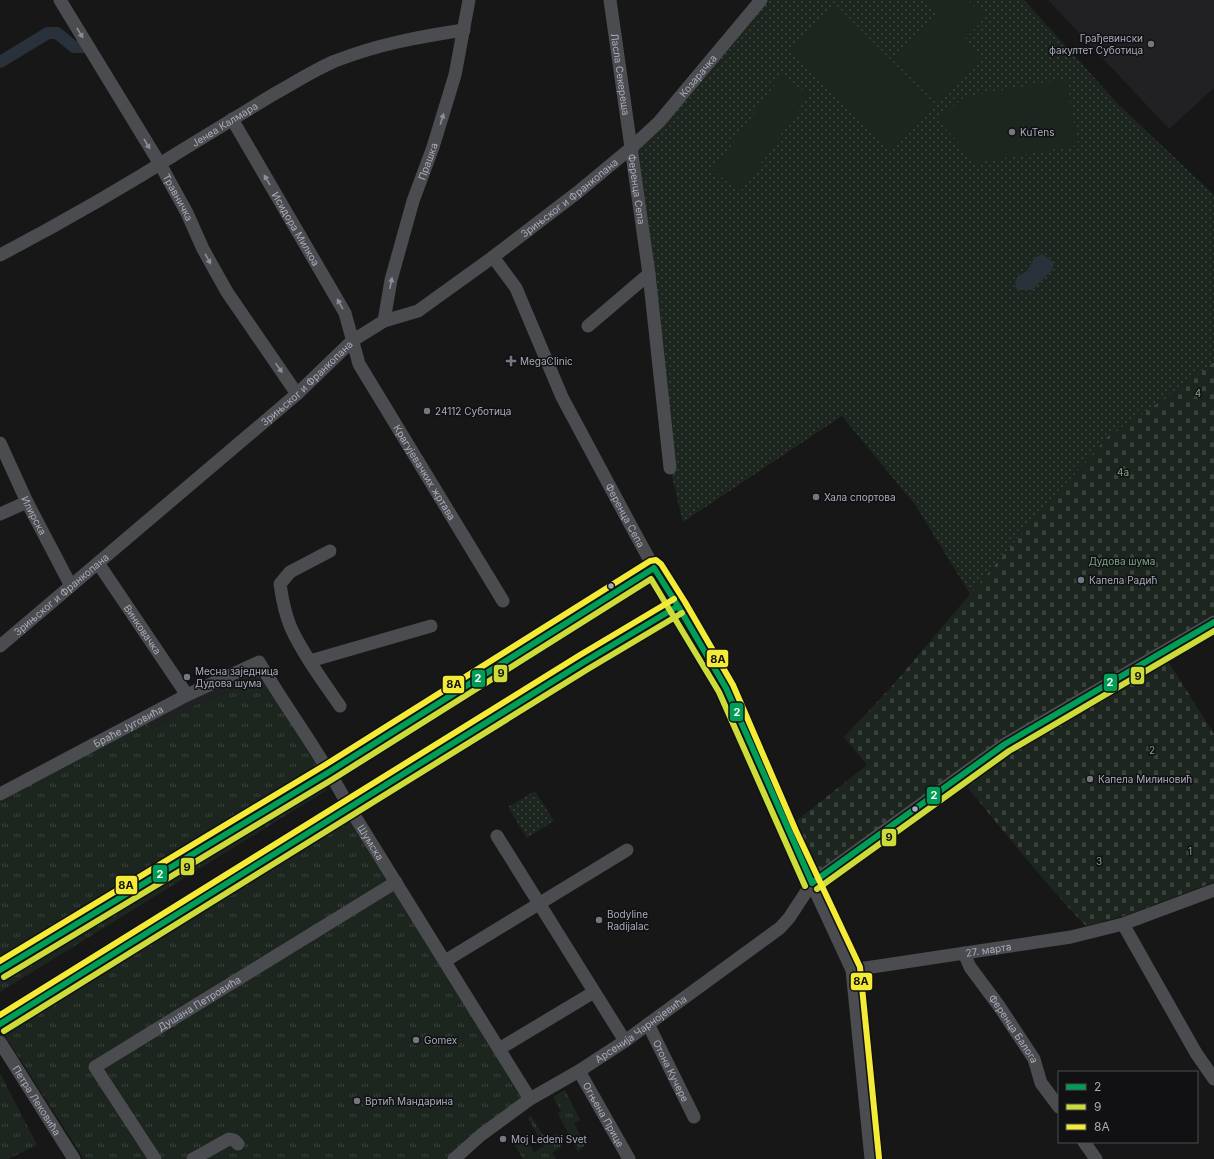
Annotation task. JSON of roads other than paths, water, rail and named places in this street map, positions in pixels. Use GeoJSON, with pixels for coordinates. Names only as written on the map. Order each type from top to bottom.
{"type":"FeatureCollection","features":[{"type":"Feature","properties":{"kind":"street","name":"Травничка"},"geometry":{"type":"LineString","coordinates":[[60,0],[160,164],[203,249],[227,292],[297,394]]}},
{"type":"Feature","properties":{"kind":"street","name":"Прашка"},"geometry":{"type":"LineString","coordinates":[[384,322],[391,280],[413,201],[433,147],[455,75],[469,0]]}},
{"type":"Feature","properties":{"kind":"street","name":"Ласла Секереша"},"geometry":{"type":"LineString","coordinates":[[610,0],[631,148]]}},
{"type":"Feature","properties":{"kind":"street","name":"Козарачка"},"geometry":{"type":"LineString","coordinates":[[631,148],[659,122],[761,0]]}},
{"type":"Feature","properties":{"kind":"street","name":"Јенеа Калмара"},"geometry":{"type":"LineString","coordinates":[[0,255],[61,223],[296,81],[334,62],[378,46],[464,30]]}},
{"type":"Feature","properties":{"kind":"street","name":"Исидора Милкоа"},"geometry":{"type":"LineString","coordinates":[[232,119],[345,313],[352,341]]}},
{"type":"Feature","properties":{"kind":"street","name":"Зрињског и Франкопана"},"geometry":{"type":"LineString","coordinates":[[0,646],[297,394],[352,341],[384,322],[418,311],[493,257],[578,192],[631,148]]}},
{"type":"Feature","properties":{"kind":"street","name":"Ференца Сепа"},"geometry":{"type":"LineString","coordinates":[[631,148],[649,274],[670,468]]}},
{"type":"Feature","properties":{"kind":"street","name":"Ференца Сепа"},"geometry":{"type":"LineString","coordinates":[[493,257],[516,288],[562,397],[654,568],[726,688],[852,970],[871,1159]]}},
{"type":"Feature","properties":{"kind":"street"},"geometry":{"type":"LineString","coordinates":[[588,326],[649,274]]}},
{"type":"Feature","properties":{"kind":"street","name":"Крагујевачких жртава"},"geometry":{"type":"LineString","coordinates":[[352,341],[358,364],[503,601]]}},
{"type":"Feature","properties":{"kind":"street","name":"Илирска"},"geometry":{"type":"LineString","coordinates":[[0,443],[71,586]]}},
{"type":"Feature","properties":{"kind":"street"},"geometry":{"type":"LineString","coordinates":[[0,514],[28,502]]}},
{"type":"Feature","properties":{"kind":"street"},"geometry":{"type":"LineString","coordinates":[[330,551],[290,572],[280,584],[282,598],[290,627],[310,661],[340,706]]}},
{"type":"Feature","properties":{"kind":"street","name":"Винковачка"},"geometry":{"type":"LineString","coordinates":[[98,563],[188,695]]}},
{"type":"Feature","properties":{"kind":"street"},"geometry":{"type":"LineString","coordinates":[[0,970],[330,772],[654,568]]}},
{"type":"Feature","properties":{"kind":"street"},"geometry":{"type":"LineString","coordinates":[[0,1024],[584,662],[678,606]]}},
{"type":"Feature","properties":{"kind":"street"},"geometry":{"type":"LineString","coordinates":[[812,883],[1005,744],[1214,622]]}},
{"type":"Feature","properties":{"kind":"street"},"geometry":{"type":"LineString","coordinates":[[310,661],[431,626]]}},
{"type":"Feature","properties":{"kind":"street","name":"Браће Југовића"},"geometry":{"type":"LineString","coordinates":[[0,794],[188,695],[259,662]]}},
{"type":"Feature","properties":{"kind":"street","name":"Шумска"},"geometry":{"type":"LineString","coordinates":[[259,662],[330,772],[350,807],[530,1099]]}},
{"type":"Feature","properties":{"kind":"street"},"geometry":{"type":"LineString","coordinates":[[497,836],[625,1041]]}},
{"type":"Feature","properties":{"kind":"street"},"geometry":{"type":"LineString","coordinates":[[445,961],[627,850]]}},
{"type":"Feature","properties":{"kind":"street","name":"Душана Петровића"},"geometry":{"type":"LineString","coordinates":[[156,1159],[95,1067],[396,882]]}},
{"type":"Feature","properties":{"kind":"street","name":"Арсенија Чарнојевића"},"geometry":{"type":"LineString","coordinates":[[454,1159],[481,1135],[530,1099],[579,1071],[625,1041],[780,928],[789,918],[812,883]]}},
{"type":"Feature","properties":{"kind":"street","name":"27. марта"},"geometry":{"type":"LineString","coordinates":[[852,970],[1070,936],[1123,924],[1214,890]]}},
{"type":"Feature","properties":{"kind":"street"},"geometry":{"type":"LineString","coordinates":[[1123,924],[1196,1053],[1214,1079]]}},
{"type":"Feature","properties":{"kind":"street","name":"Ференца Балога"},"geometry":{"type":"LineString","coordinates":[[964,953],[970,967],[999,1006],[1034,1058],[1041,1083],[1058,1106]]}},
{"type":"Feature","properties":{"kind":"street"},"geometry":{"type":"LineString","coordinates":[[499,1049],[594,992]]}},
{"type":"Feature","properties":{"kind":"street","name":"Отона Кучере"},"geometry":{"type":"LineString","coordinates":[[648,1024],[694,1116]]}},
{"type":"Feature","properties":{"kind":"street","name":"Петра Лековића"},"geometry":{"type":"LineString","coordinates":[[0,1042],[74,1159]]}},
{"type":"Feature","properties":{"kind":"street","name":"Огњена Прице"},"geometry":{"type":"LineString","coordinates":[[579,1071],[629,1159]]}},
{"type":"Feature","properties":{"kind":"street"},"geometry":{"type":"LineString","coordinates":[[193,1159],[229,1139],[234,1140],[238,1144]]}},
{"type":"Feature","properties":{"kind":"street"},"geometry":{"type":"LineString","coordinates":[[1085,1143],[1096,1159]]}},
{"type":"Feature","properties":{"kind":"waterway"},"geometry":{"type":"LineString","coordinates":[[0,62],[48,33],[57,33],[74,47],[88,47]]}},
{"type":"Feature","properties":{"kind":"place","name":"Грађевински факултет Суботица"},"geometry":{"type":"Point","coordinates":[1151,44]}},
{"type":"Feature","properties":{"kind":"place","name":"KuTens"},"geometry":{"type":"Point","coordinates":[1012,132]}},
{"type":"Feature","properties":{"kind":"place","name":"MegaClinic"},"geometry":{"type":"Point","coordinates":[511,361]}},
{"type":"Feature","properties":{"kind":"place","name":"24112 Суботица"},"geometry":{"type":"Point","coordinates":[427,411]}},
{"type":"Feature","properties":{"kind":"place","name":"Хала спортова"},"geometry":{"type":"Point","coordinates":[816,497]}},
{"type":"Feature","properties":{"kind":"place","name":"Капела Радић"},"geometry":{"type":"Point","coordinates":[1081,580]}},
{"type":"Feature","properties":{"kind":"place","name":"Месна заједница Дудова шума"},"geometry":{"type":"Point","coordinates":[187,677]}},
{"type":"Feature","properties":{"kind":"place","name":"Капела Милиновић"},"geometry":{"type":"Point","coordinates":[1090,779]}},
{"type":"Feature","properties":{"kind":"place","name":"Bodyline Radijalac"},"geometry":{"type":"Point","coordinates":[599,920]}},
{"type":"Feature","properties":{"kind":"place","name":"Gomex"},"geometry":{"type":"Point","coordinates":[416,1040]}},
{"type":"Feature","properties":{"kind":"place","name":"Вртић Мандарина"},"geometry":{"type":"Point","coordinates":[357,1101]}},
{"type":"Feature","properties":{"kind":"place","name":"Moj Ledeni Svet"},"geometry":{"type":"Point","coordinates":[503,1139]}},
{"type":"Feature","properties":{"kind":"park label","name":"4"},"geometry":{"type":"Point","coordinates":[1198,393]}},
{"type":"Feature","properties":{"kind":"park label","name":"4a"},"geometry":{"type":"Point","coordinates":[1123,472]}},
{"type":"Feature","properties":{"kind":"park label","name":"Дудова шума"},"geometry":{"type":"Point","coordinates":[1122,561]}},
{"type":"Feature","properties":{"kind":"park label","name":"2"},"geometry":{"type":"Point","coordinates":[1152,750]}},
{"type":"Feature","properties":{"kind":"park label","name":"1"},"geometry":{"type":"Point","coordinates":[1190,851]}},
{"type":"Feature","properties":{"kind":"park label","name":"3"},"geometry":{"type":"Point","coordinates":[1099,861]}}]}
